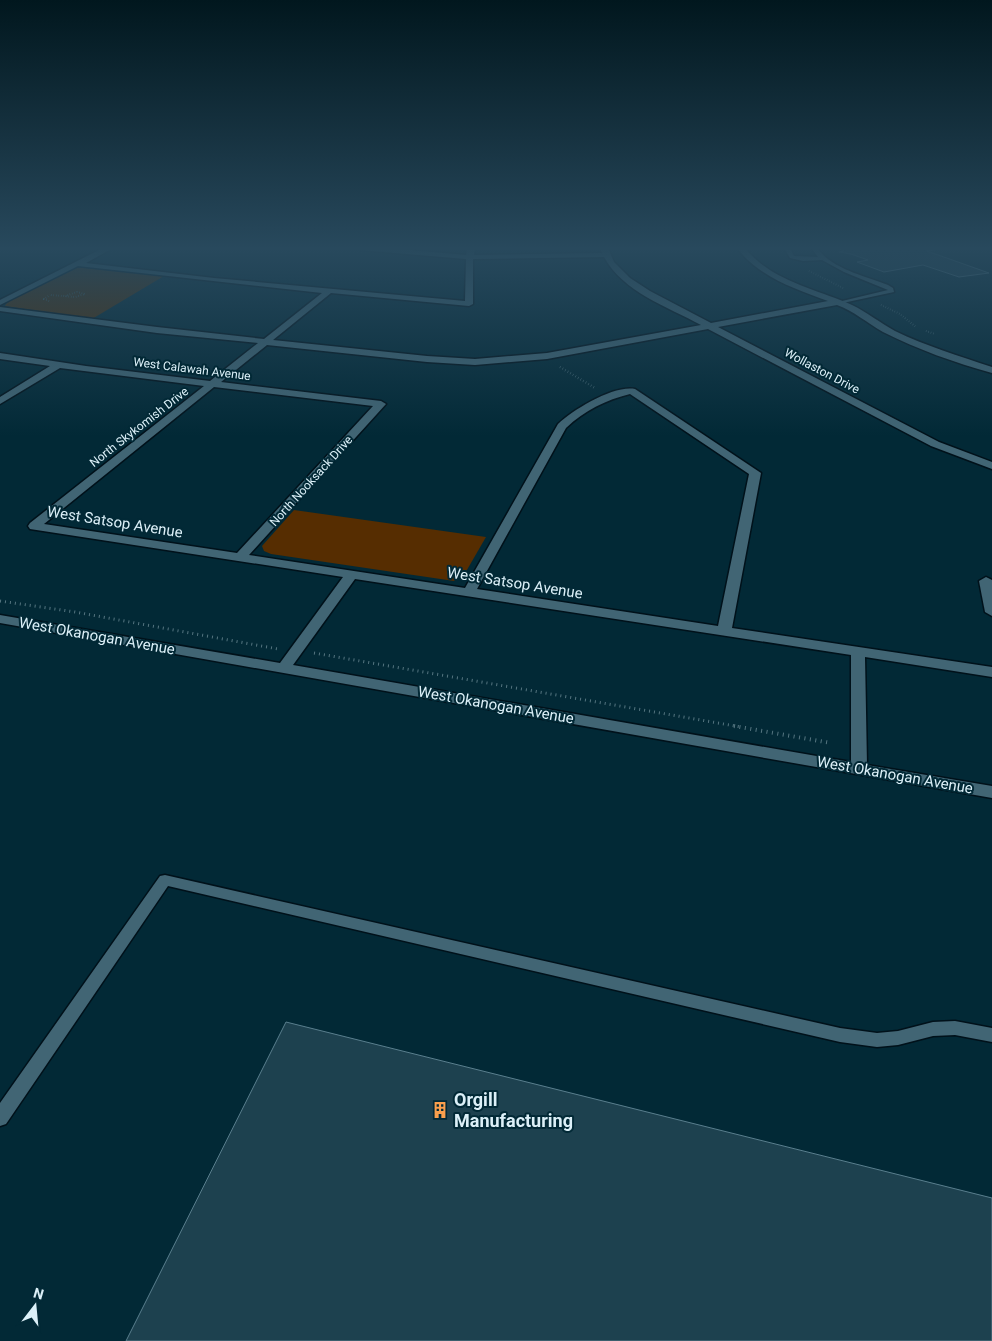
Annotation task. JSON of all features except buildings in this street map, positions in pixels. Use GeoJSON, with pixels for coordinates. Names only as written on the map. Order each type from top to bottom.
{"type":"FeatureCollection","features":[{"type":"Feature","properties":{"kind":"street"},"geometry":{"type":"LineString","coordinates":[[11,311],[130,327],[267,342],[443,360],[498,361],[547,356],[792,311]]}},
{"type":"Feature","properties":{"kind":"street","name":"North Skykomish Drive"},"geometry":{"type":"LineString","coordinates":[[34,526],[306,311]]}},
{"type":"Feature","properties":{"kind":"street","name":"Wollaston Drive"},"geometry":{"type":"LineString","coordinates":[[681,311],[935,444],[989,463]]}},
{"type":"Feature","properties":{"kind":"street"},"geometry":{"type":"LineString","coordinates":[[858,311],[877,325],[918,343],[992,370]]}},
{"type":"Feature","properties":{"kind":"street","name":"West Calawah Avenue"},"geometry":{"type":"LineString","coordinates":[[0,356],[57,366],[381,404]]}},
{"type":"Feature","properties":{"kind":"street"},"geometry":{"type":"LineString","coordinates":[[0,401],[57,366]]}},
{"type":"Feature","properties":{"kind":"street"},"geometry":{"type":"LineString","coordinates":[[469,592],[562,426],[572,416],[596,401],[632,391],[755,473],[724,631]]}},
{"type":"Feature","properties":{"kind":"street","name":"North Nooksack Drive"},"geometry":{"type":"LineString","coordinates":[[240,557],[381,404]]}},
{"type":"Feature","properties":{"kind":"street","name":"West Satsop Avenue"},"geometry":{"type":"LineString","coordinates":[[34,526],[992,672]]}},
{"type":"Feature","properties":{"kind":"street"},"geometry":{"type":"LineString","coordinates":[[284,668],[352,574]]}},
{"type":"Feature","properties":{"kind":"street"},"geometry":{"type":"LineString","coordinates":[[986,581],[992,612]]}},
{"type":"Feature","properties":{"kind":"street","name":"West Okanogan Avenue"},"geometry":{"type":"LineString","coordinates":[[0,619],[992,792]]}},
{"type":"Feature","properties":{"kind":"street"},"geometry":{"type":"LineString","coordinates":[[858,652],[859,769]]}},
{"type":"Feature","properties":{"kind":"lane"},"geometry":{"type":"LineString","coordinates":[[0,1118],[164,880],[840,1036],[877,1040],[898,1038],[932,1029],[955,1028],[992,1035]]}},
{"type":"Feature","properties":{"kind":"path"},"geometry":{"type":"LineString","coordinates":[[556,365],[600,391]]}},
{"type":"Feature","properties":{"kind":"path"},"geometry":{"type":"LineString","coordinates":[[0,601],[76,612],[296,651],[507,685],[831,743]]}},
{"type":"Feature","properties":{"kind":"shaded area"},"geometry":{"type":"Polygon","coordinates":[[[36,311],[106,311],[92,319],[36,311]]]}},
{"type":"Feature","properties":{"kind":"shaded area"},"geometry":{"type":"Polygon","coordinates":[[[294,510],[486,537],[464,575],[454,581],[271,554],[264,551],[262,546],[294,510]]]}},
{"type":"Feature","properties":{"kind":"place","name":"Orgill Manufacturing"},"geometry":{"type":"Point","coordinates":[440,1110]}}]}
